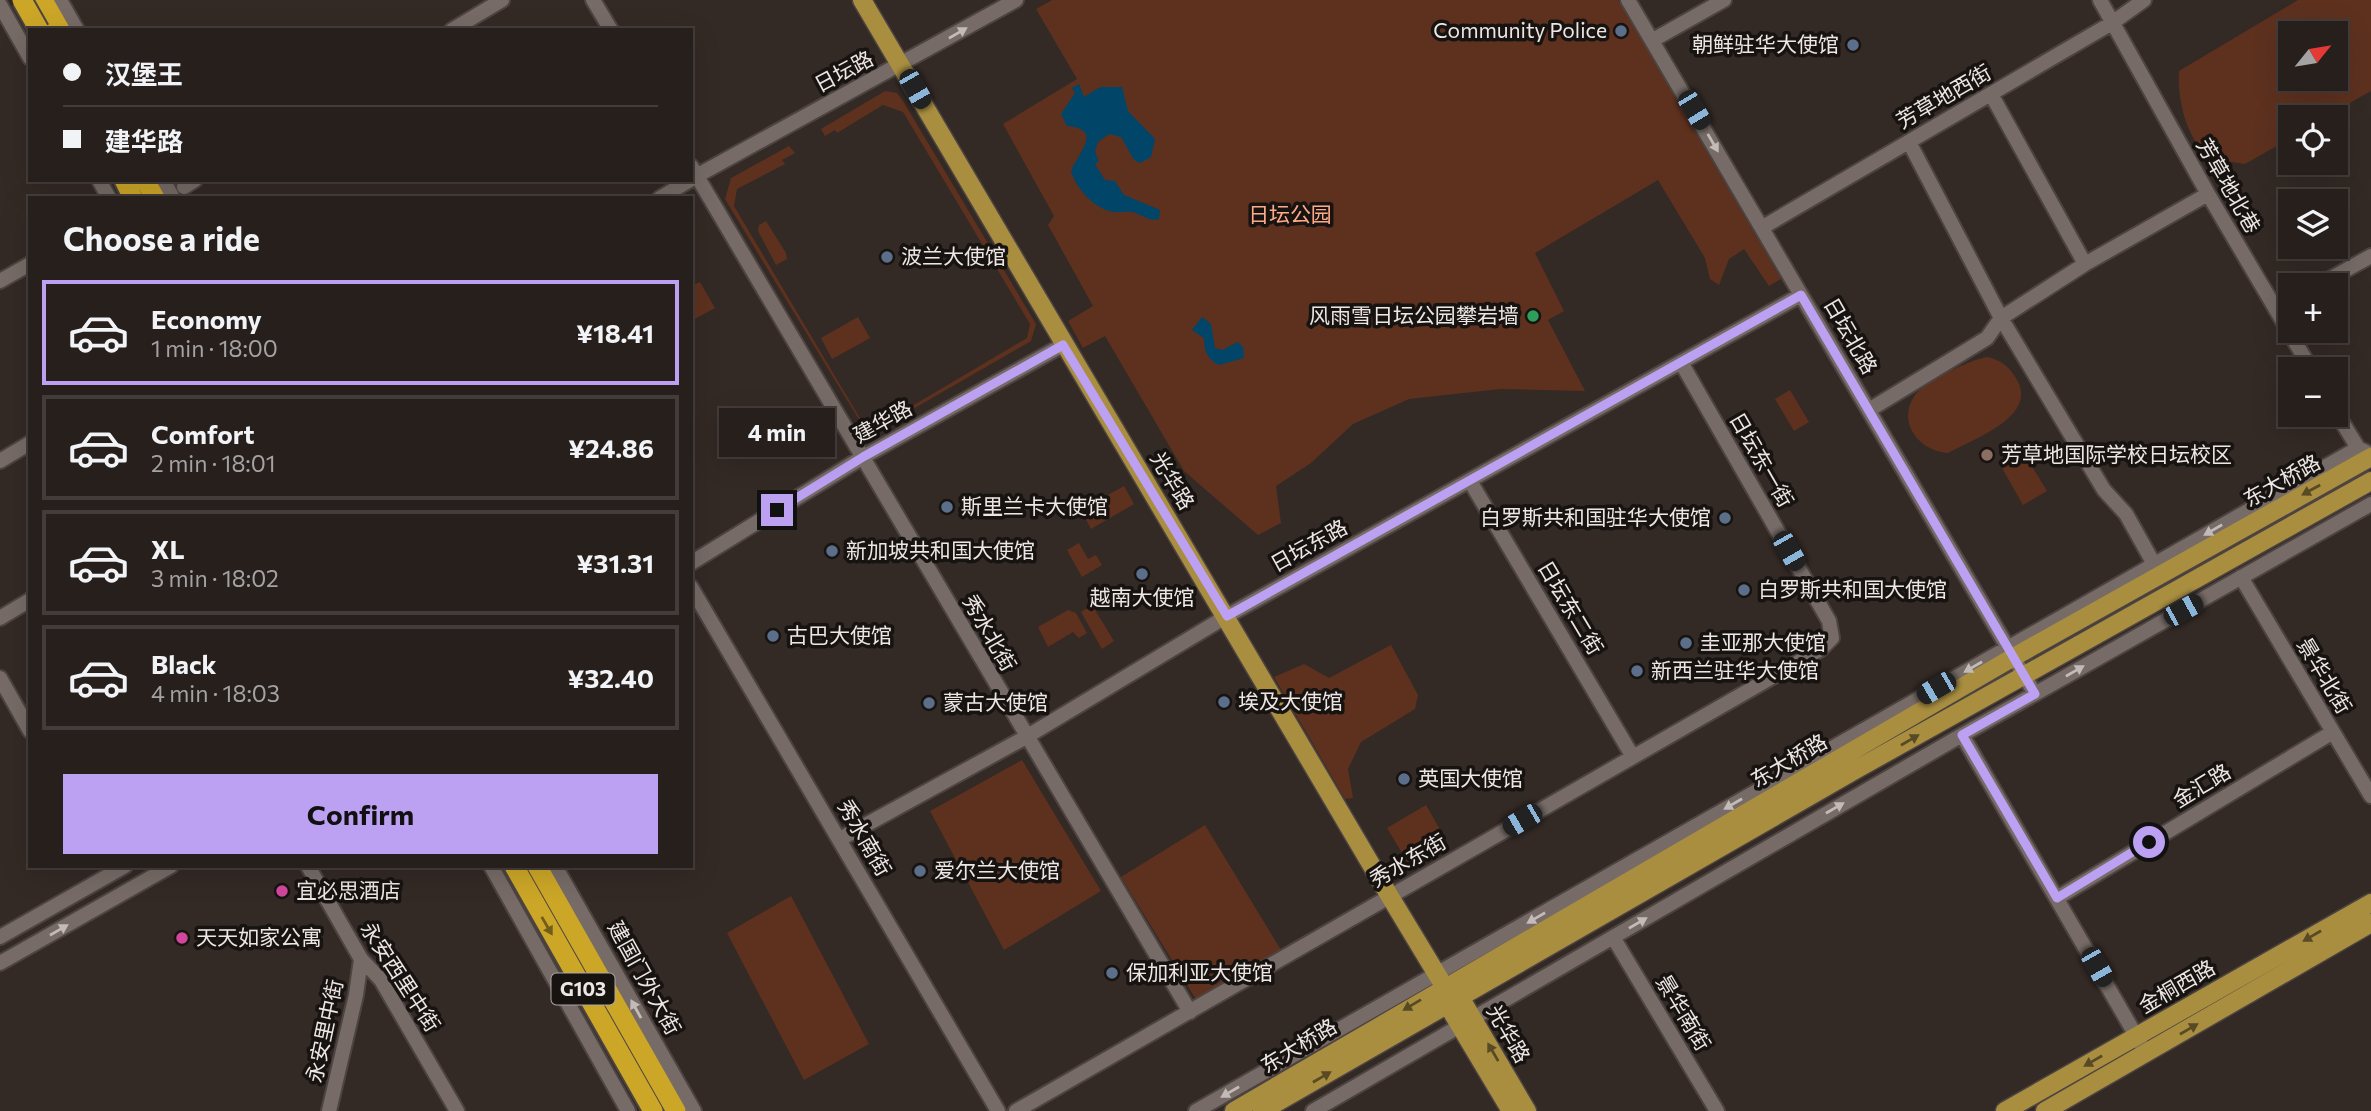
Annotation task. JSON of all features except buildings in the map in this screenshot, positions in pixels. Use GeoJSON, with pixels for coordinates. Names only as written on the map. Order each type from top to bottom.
{"type":"FeatureCollection","features":[{"type":"Feature","properties":{"kind":"highway"},"geometry":{"type":"LineString","coordinates":[[24,0],[38,28]]}},
{"type":"Feature","properties":{"kind":"highway"},"geometry":{"type":"LineString","coordinates":[[43,0],[59,28]]}},
{"type":"Feature","properties":{"kind":"highway","name":"G103"},"geometry":{"type":"LineString","coordinates":[[515,868],[653,1111]]}},
{"type":"Feature","properties":{"kind":"highway","name":"建国门外大街"},"geometry":{"type":"LineString","coordinates":[[538,868],[676,1111]]}},
{"type":"Feature","properties":{"kind":"main road","name":"光华路"},"geometry":{"type":"LineString","coordinates":[[862,0],[1389,895],[1467,1023],[1527,1111]]}},
{"type":"Feature","properties":{"kind":"main road","name":"东大桥路"},"geometry":{"type":"LineString","coordinates":[[1262,1111],[1447,990],[2010,652],[2367,453]]}},
{"type":"Feature","properties":{"kind":"main road","name":"东大桥路"},"geometry":{"type":"LineString","coordinates":[[1234,1111],[1447,990],[2152,605],[2371,481]]}},
{"type":"Feature","properties":{"kind":"main road","name":"金桐西路"},"geometry":{"type":"LineString","coordinates":[[2006,1111],[2371,902]]}},
{"type":"Feature","properties":{"kind":"main road","name":"金桐西路"},"geometry":{"type":"LineString","coordinates":[[2045,1111],[2371,923]]}},
{"type":"Feature","properties":{"kind":"main road","name":"光华路"},"geometry":{"type":"LineString","coordinates":[[1467,1023],[1511,1111]]}},
{"type":"Feature","properties":{"kind":"street"},"geometry":{"type":"LineString","coordinates":[[10,0],[0,5],[28,55]]}},
{"type":"Feature","properties":{"kind":"street"},"geometry":{"type":"LineString","coordinates":[[8,20],[15,6],[24,0]]}},
{"type":"Feature","properties":{"kind":"street"},"geometry":{"type":"LineString","coordinates":[[60,0],[76,28]]}},
{"type":"Feature","properties":{"kind":"street"},"geometry":{"type":"LineString","coordinates":[[455,28],[502,0]]}},
{"type":"Feature","properties":{"kind":"street"},"geometry":{"type":"LineString","coordinates":[[593,0],[610,28]]}},
{"type":"Feature","properties":{"kind":"street","name":"日坛路"},"geometry":{"type":"LineString","coordinates":[[693,174],[901,66],[1016,0]]}},
{"type":"Feature","properties":{"kind":"street","name":"日坛北路"},"geometry":{"type":"LineString","coordinates":[[1628,0],[2035,694]]}},
{"type":"Feature","properties":{"kind":"street"},"geometry":{"type":"LineString","coordinates":[[1653,40],[1724,0]]}},
{"type":"Feature","properties":{"kind":"street","name":"芳草地北巷"},"geometry":{"type":"LineString","coordinates":[[2099,0],[2304,357]]}},
{"type":"Feature","properties":{"kind":"street","name":"芳草地西街"},"geometry":{"type":"LineString","coordinates":[[1763,227],[2112,23],[2144,0]]}},
{"type":"Feature","properties":{"kind":"street"},"geometry":{"type":"LineString","coordinates":[[1991,94],[2085,264]]}},
{"type":"Feature","properties":{"kind":"street"},"geometry":{"type":"LineString","coordinates":[[1909,142],[2001,318],[2104,490],[2126,514],[2154,564]]}},
{"type":"Feature","properties":{"kind":"street","name":"秀水北街"},"geometry":{"type":"LineString","coordinates":[[693,177],[863,457],[1190,1012]]}},
{"type":"Feature","properties":{"kind":"street","name":"日坛路"},"geometry":{"type":"LineString","coordinates":[[663,196],[682,182]]}},
{"type":"Feature","properties":{"kind":"street"},"geometry":{"type":"LineString","coordinates":[[1868,410],[1987,338],[2001,318],[2085,264],[2208,194]]}},
{"type":"Feature","properties":{"kind":"street"},"geometry":{"type":"LineString","coordinates":[[2341,273],[2371,256]]}},
{"type":"Feature","properties":{"kind":"street"},"geometry":{"type":"LineString","coordinates":[[0,281],[28,265]]}},
{"type":"Feature","properties":{"kind":"street","name":"日坛东路"},"geometry":{"type":"LineString","coordinates":[[840,839],[1026,737],[1227,616],[1682,364],[1801,295]]}},
{"type":"Feature","properties":{"kind":"street","name":"建华路"},"geometry":{"type":"LineString","coordinates":[[693,562],[863,457],[1063,345]]}},
{"type":"Feature","properties":{"kind":"street","name":"日坛东一街"},"geometry":{"type":"LineString","coordinates":[[1682,364],[1829,621],[1832,638],[1821,649]]}},
{"type":"Feature","properties":{"kind":"street"},"geometry":{"type":"LineString","coordinates":[[2010,652],[2154,564],[2367,453],[2347,427]]}},
{"type":"Feature","properties":{"kind":"street"},"geometry":{"type":"LineString","coordinates":[[0,461],[28,444]]}},
{"type":"Feature","properties":{"kind":"street","name":"日坛东二街"},"geometry":{"type":"LineString","coordinates":[[1470,481],[1633,757]]}},
{"type":"Feature","properties":{"kind":"street"},"geometry":{"type":"LineString","coordinates":[[1313,1111],[1962,735],[2371,504]]}},
{"type":"Feature","properties":{"kind":"street","name":"景华北街"},"geometry":{"type":"LineString","coordinates":[[2241,577],[2371,796]]}},
{"type":"Feature","properties":{"kind":"street","name":"秀水南街"},"geometry":{"type":"LineString","coordinates":[[693,590],[998,1111]]}},
{"type":"Feature","properties":{"kind":"street"},"geometry":{"type":"LineString","coordinates":[[0,618],[28,601]]}},
{"type":"Feature","properties":{"kind":"street"},"geometry":{"type":"LineString","coordinates":[[2152,605],[2183,610]]}},
{"type":"Feature","properties":{"kind":"street","name":"秀水东街"},"geometry":{"type":"LineString","coordinates":[[1016,1111],[1821,649]]}},
{"type":"Feature","properties":{"kind":"street"},"geometry":{"type":"LineString","coordinates":[[0,678],[28,727]]}},
{"type":"Feature","properties":{"kind":"street","name":"金汇路"},"geometry":{"type":"LineString","coordinates":[[2057,898],[2333,732]]}},
{"type":"Feature","properties":{"kind":"street"},"geometry":{"type":"LineString","coordinates":[[1962,735],[2146,1053]]}},
{"type":"Feature","properties":{"kind":"street"},"geometry":{"type":"LineString","coordinates":[[0,937],[121,868]]}},
{"type":"Feature","properties":{"kind":"street"},"geometry":{"type":"LineString","coordinates":[[0,963],[167,868]]}},
{"type":"Feature","properties":{"kind":"street","name":"永安西里中街"},"geometry":{"type":"LineString","coordinates":[[309,868],[361,959],[381,981],[457,1111]]}},
{"type":"Feature","properties":{"kind":"street"},"geometry":{"type":"LineString","coordinates":[[492,868],[623,1109]]}},
{"type":"Feature","properties":{"kind":"street","name":"建国门外大街"},"geometry":{"type":"LineString","coordinates":[[556,868],[694,1111]]}},
{"type":"Feature","properties":{"kind":"street","name":"景华南街"},"geometry":{"type":"LineString","coordinates":[[1613,937],[1717,1111]]}},
{"type":"Feature","properties":{"kind":"street","name":"永安里中街"},"geometry":{"type":"LineString","coordinates":[[329,1111],[356,995],[361,959]]}},
{"type":"Feature","properties":{"kind":"street"},"geometry":{"type":"LineString","coordinates":[[1196,1111],[1447,990]]}},
{"type":"Feature","properties":{"kind":"street"},"geometry":{"type":"LineString","coordinates":[[627,1024],[665,1062]]}},
{"type":"Feature","properties":{"kind":"green space","name":"日坛公园"},"geometry":{"type":"Polygon","coordinates":[[[1052,0],[1618,0],[1781,279],[1769,286],[1744,249],[1729,259],[1719,285],[1710,279],[1705,258],[1658,180],[1535,253],[1564,311],[1548,320],[1585,391],[1500,389],[1409,399],[1353,424],[1311,463],[1276,486],[1281,523],[1258,535],[1184,471],[1105,336],[1083,348],[1068,321],[1093,306],[1048,225],[1054,216],[1003,124],[1077,79],[1036,9],[1052,0]]]}},
{"type":"Feature","properties":{"kind":"green space"},"geometry":{"type":"Polygon","coordinates":[[[2298,0],[2371,0],[2371,91],[2346,105],[2278,105],[2278,145],[2245,164],[2215,158],[2199,147],[2188,127],[2179,92],[2179,71],[2298,0]]]}},
{"type":"Feature","properties":{"kind":"green space"},"geometry":{"type":"Polygon","coordinates":[[[885,91],[897,93],[903,101],[1036,324],[1031,341],[880,428],[861,423],[725,199],[731,178],[789,146],[795,153],[782,160],[785,164],[737,189],[734,206],[861,420],[880,425],[1027,338],[1030,324],[903,112],[883,105],[837,133],[835,130],[825,136],[821,129],[885,91]]]}},
{"type":"Feature","properties":{"kind":"green space"},"geometry":{"type":"Polygon","coordinates":[[[766,221],[786,253],[787,259],[776,265],[758,231],[759,225],[766,221]]]}},
{"type":"Feature","properties":{"kind":"green space"},"geometry":{"type":"Polygon","coordinates":[[[700,282],[715,308],[693,320],[693,285],[700,282]]]}},
{"type":"Feature","properties":{"kind":"green space"},"geometry":{"type":"Polygon","coordinates":[[[858,317],[870,338],[832,359],[821,338],[858,317]]]}},
{"type":"Feature","properties":{"kind":"green space"},"geometry":{"type":"Polygon","coordinates":[[[1988,357],[2005,365],[2017,380],[2021,393],[2019,405],[2000,425],[1948,453],[1928,447],[1913,433],[1909,425],[1910,405],[1915,395],[1949,372],[1988,357]]]}},
{"type":"Feature","properties":{"kind":"green space"},"geometry":{"type":"Polygon","coordinates":[[[1790,390],[1809,422],[1794,431],[1775,399],[1790,390]]]}},
{"type":"Feature","properties":{"kind":"green space"},"geometry":{"type":"Polygon","coordinates":[[[2025,455],[2047,491],[2023,505],[2002,468],[2025,455]]]}},
{"type":"Feature","properties":{"kind":"green space"},"geometry":{"type":"Polygon","coordinates":[[[1124,486],[1134,504],[1091,529],[1081,510],[1124,486]]]}},
{"type":"Feature","properties":{"kind":"green space"},"geometry":{"type":"Polygon","coordinates":[[[1079,543],[1088,559],[1096,555],[1102,565],[1082,577],[1067,550],[1079,543]]]}},
{"type":"Feature","properties":{"kind":"green space"},"geometry":{"type":"Polygon","coordinates":[[[1092,605],[1114,641],[1102,649],[1081,612],[1092,605]]]}},
{"type":"Feature","properties":{"kind":"green space"},"geometry":{"type":"Polygon","coordinates":[[[1068,610],[1076,613],[1087,633],[1079,638],[1073,632],[1048,647],[1038,627],[1068,610]]]}},
{"type":"Feature","properties":{"kind":"green space"},"geometry":{"type":"Polygon","coordinates":[[[1391,645],[1418,695],[1415,709],[1361,742],[1348,769],[1353,798],[1345,799],[1274,677],[1304,664],[1329,678],[1391,645]]]}},
{"type":"Feature","properties":{"kind":"green space"},"geometry":{"type":"Polygon","coordinates":[[[1022,760],[1101,891],[1004,950],[930,811],[1022,760]]]}},
{"type":"Feature","properties":{"kind":"green space"},"geometry":{"type":"Polygon","coordinates":[[[1426,805],[1446,840],[1408,863],[1387,828],[1426,805]]]}},
{"type":"Feature","properties":{"kind":"green space"},"geometry":{"type":"Polygon","coordinates":[[[1205,825],[1281,950],[1197,1001],[1121,877],[1205,825]]]}},
{"type":"Feature","properties":{"kind":"green space"},"geometry":{"type":"Polygon","coordinates":[[[791,896],[869,1044],[804,1080],[727,933],[791,896]]]}},
{"type":"Feature","properties":{"kind":"water"},"geometry":{"type":"Polygon","coordinates":[[[1079,84],[1084,97],[1100,87],[1122,87],[1128,111],[1155,139],[1151,157],[1140,163],[1134,160],[1121,137],[1109,134],[1098,142],[1095,152],[1099,161],[1095,164],[1105,180],[1115,181],[1124,195],[1160,210],[1159,219],[1100,207],[1077,185],[1071,171],[1083,150],[1086,137],[1078,128],[1067,126],[1061,114],[1075,93],[1072,88],[1079,84]]]}},
{"type":"Feature","properties":{"kind":"water"},"geometry":{"type":"Polygon","coordinates":[[[1202,317],[1211,324],[1215,348],[1222,350],[1238,342],[1243,347],[1244,358],[1219,365],[1212,360],[1206,351],[1204,338],[1192,330],[1202,317]]]}},
{"type":"Feature","properties":{"kind":"place","name":"Community Police"},"geometry":{"type":"Point","coordinates":[1621,31]}},
{"type":"Feature","properties":{"kind":"place","name":"朝鲜驻华大使馆"},"geometry":{"type":"Point","coordinates":[1853,45]}},
{"type":"Feature","properties":{"kind":"place","name":"波兰大使馆"},"geometry":{"type":"Point","coordinates":[887,257]}},
{"type":"Feature","properties":{"kind":"place","name":"风雨雪日坛公园攀岩墙"},"geometry":{"type":"Point","coordinates":[1533,316]}},
{"type":"Feature","properties":{"kind":"place","name":"芳草地国际学校日坛校区"},"geometry":{"type":"Point","coordinates":[1987,455]}},
{"type":"Feature","properties":{"kind":"place","name":"斯里兰卡大使馆"},"geometry":{"type":"Point","coordinates":[947,507]}},
{"type":"Feature","properties":{"kind":"place","name":"白罗斯共和国驻华大使馆"},"geometry":{"type":"Point","coordinates":[1725,518]}},
{"type":"Feature","properties":{"kind":"place","name":"新加坡共和国大使馆"},"geometry":{"type":"Point","coordinates":[832,551]}},
{"type":"Feature","properties":{"kind":"place","name":"越南大使馆"},"geometry":{"type":"Point","coordinates":[1142,574]}},
{"type":"Feature","properties":{"kind":"place","name":"白罗斯共和国大使馆"},"geometry":{"type":"Point","coordinates":[1744,590]}},
{"type":"Feature","properties":{"kind":"place","name":"古巴大使馆"},"geometry":{"type":"Point","coordinates":[773,636]}},
{"type":"Feature","properties":{"kind":"place","name":"圭亚那大使馆"},"geometry":{"type":"Point","coordinates":[1686,643]}},
{"type":"Feature","properties":{"kind":"place","name":"新西兰驻华大使馆"},"geometry":{"type":"Point","coordinates":[1637,671]}},
{"type":"Feature","properties":{"kind":"place","name":"埃及大使馆"},"geometry":{"type":"Point","coordinates":[1224,702]}},
{"type":"Feature","properties":{"kind":"place","name":"蒙古大使馆"},"geometry":{"type":"Point","coordinates":[929,703]}},
{"type":"Feature","properties":{"kind":"place","name":"英国大使馆"},"geometry":{"type":"Point","coordinates":[1404,779]}},
{"type":"Feature","properties":{"kind":"place","name":"爱尔兰大使馆"},"geometry":{"type":"Point","coordinates":[920,871]}},
{"type":"Feature","properties":{"kind":"place","name":"宜必思酒店"},"geometry":{"type":"Point","coordinates":[282,891]}},
{"type":"Feature","properties":{"kind":"place","name":"天天如家公寓"},"geometry":{"type":"Point","coordinates":[182,938]}},
{"type":"Feature","properties":{"kind":"place","name":"保加利亚大使馆"},"geometry":{"type":"Point","coordinates":[1112,973]}},
{"type":"Feature","properties":{"kind":"route"},"geometry":{"type":"LineString","coordinates":[[777,510],[863,457],[1063,345],[1227,616],[1801,295],[2035,694],[1962,735],[2057,898],[2149,842]]}}]}
